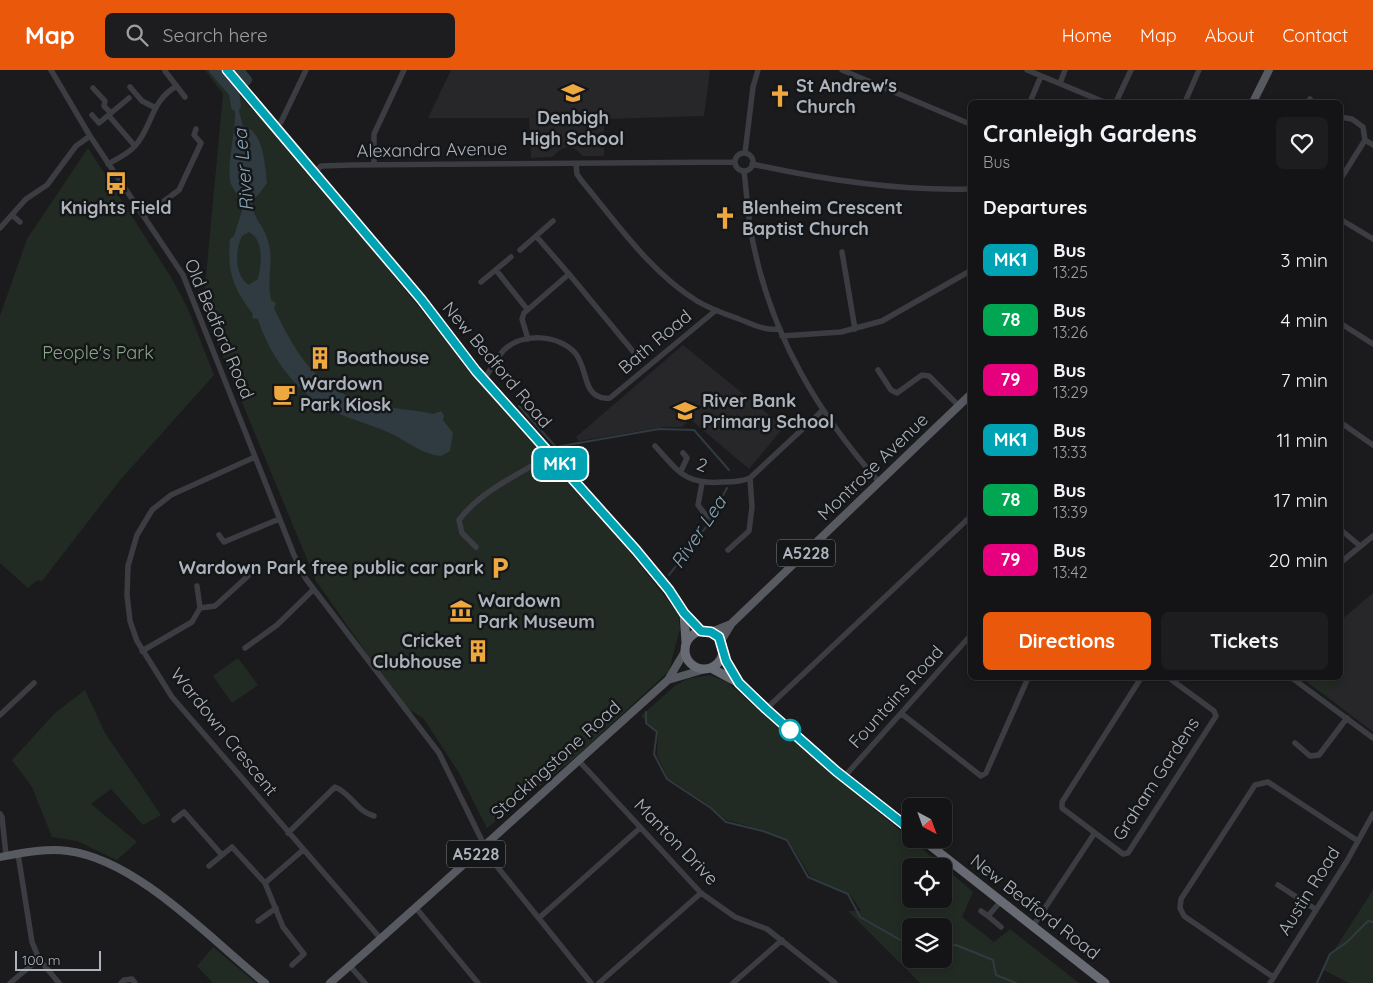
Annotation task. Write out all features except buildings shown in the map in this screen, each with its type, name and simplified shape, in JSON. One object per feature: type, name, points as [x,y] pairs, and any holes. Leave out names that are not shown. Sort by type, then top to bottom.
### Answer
[{"type":"highway","name":"New Bedford Road","points":[[227,70],[274,128],[421,299],[484,380],[636,550],[669,590],[684,613],[701,631]]},
{"type":"highway","name":"New Bedford Road","points":[[684,613],[686,642]]},
{"type":"highway","points":[[739,683],[690,664],[684,653],[686,642],[695,633],[701,631],[711,632],[722,641],[726,661],[739,683],[844,777],[902,823]]},
{"type":"highway","points":[[707,669],[720,662],[724,651]]},
{"type":"highway","name":"New Bedford Road","points":[[933,848],[1105,983]]},
{"type":"main road","points":[[1254,100],[1269,70]]},
{"type":"main road","name":"Montrose Avenue","points":[[722,641],[732,623],[958,406],[968,399]]},
{"type":"main road","name":"Montrose Avenue","points":[[711,632],[732,623]]},
{"type":"main road","name":"Stockingstone Road","points":[[330,983],[416,908],[668,680],[684,653]]},
{"type":"main road","name":"Stockingstone Road","points":[[668,680],[707,669]]},
{"type":"main road","points":[[3,856],[52,849],[70,851],[99,859],[126,872],[155,891],[265,983]]},
{"type":"street","name":"Old Bedford Road","points":[[51,70],[108,164],[184,275],[300,568],[313,590],[439,752],[456,784],[484,846]]},
{"type":"street","points":[[274,128],[281,122],[306,70]]},
{"type":"street","points":[[374,165],[374,134],[404,70]]},
{"type":"street","points":[[745,153],[753,87],[758,70]]},
{"type":"street","points":[[842,70],[968,123]]},
{"type":"street","points":[[1027,70],[1099,100]]},
{"type":"street","points":[[1060,83],[1065,70]]},
{"type":"street","points":[[1117,100],[1131,70]]},
{"type":"street","points":[[1185,100],[1199,70]]},
{"type":"street","points":[[165,71],[185,97]]},
{"type":"street","points":[[1031,100],[1042,76]]},
{"type":"street","points":[[108,164],[135,146],[144,132],[154,108],[166,94],[177,86]]},
{"type":"street","points":[[130,87],[142,101],[154,108]]},
{"type":"street","points":[[93,88],[105,102],[104,106],[110,115],[135,146]]},
{"type":"street","points":[[92,115],[99,123],[129,98]]},
{"type":"street","points":[[1343,118],[1352,119],[1363,128],[1365,140],[1343,175]]},
{"type":"street","points":[[144,216],[179,190],[201,143],[194,135],[196,129]]},
{"type":"street","points":[[0,228],[26,199],[47,185],[76,146],[90,136]]},
{"type":"street","points":[[1365,140],[1373,145]]},
{"type":"street","points":[[745,153],[750,156],[752,164],[750,169],[744,171],[737,168],[735,162],[739,155],[745,153]]},
{"type":"street","name":"Alexandra Avenue","points":[[313,174],[322,166],[735,162]]},
{"type":"street","points":[[576,164],[577,174],[581,180],[648,259],[687,294],[715,311],[767,329],[779,329]]},
{"type":"street","points":[[752,164],[829,180],[923,190],[968,189]]},
{"type":"street","points":[[744,171],[753,245],[766,295],[782,336],[802,378],[823,410],[850,450],[879,482]]},
{"type":"street","points":[[12,215],[20,222]]},
{"type":"street","points":[[1343,221],[1373,239]]},
{"type":"street","points":[[520,250],[553,222]]},
{"type":"street","points":[[536,236],[636,354]]},
{"type":"street","points":[[842,252],[855,329]]},
{"type":"street","points":[[481,282],[510,257]]},
{"type":"street","points":[[496,270],[527,309]]},
{"type":"street","points":[[782,336],[855,329],[900,312],[968,272]]},
{"type":"street","points":[[484,380],[504,351],[514,343],[528,339],[522,319],[527,309],[569,274]]},
{"type":"street","name":"Bath Road","points":[[528,339],[557,340],[567,345],[583,366],[590,389],[596,396],[610,398],[715,311]]},
{"type":"street","points":[[1343,326],[1373,344]]},
{"type":"street","points":[[878,370],[891,390],[897,393],[922,375],[929,376],[958,406]]},
{"type":"street","points":[[728,550],[749,531],[752,507],[750,478],[823,410]]},
{"type":"street","points":[[1343,424],[1373,445]]},
{"type":"street","name":"2","points":[[655,446],[675,468],[690,479],[702,483],[738,482],[750,478]]},
{"type":"street","points":[[681,471],[687,458],[683,453]]},
{"type":"street","points":[[476,547],[459,528],[459,520],[467,509],[491,490],[551,454]]},
{"type":"street","name":"Wardown Crescent","points":[[255,457],[171,495],[152,510],[136,535],[128,566],[127,595],[130,621],[136,641],[172,697],[381,939]]},
{"type":"street","points":[[685,485],[690,479]]},
{"type":"street","points":[[702,483],[698,505],[706,517]]},
{"type":"street","points":[[766,709],[968,518]]},
{"type":"street","points":[[219,535],[224,542],[280,519]]},
{"type":"street","points":[[1343,532],[1360,546]]},
{"type":"street","points":[[1343,560],[1373,536]]},
{"type":"street","points":[[200,608],[215,606],[248,576]]},
{"type":"street","points":[[142,651],[192,622],[200,608],[197,586]]},
{"type":"street","points":[[245,648],[277,625],[313,590]]},
{"type":"street","name":"Fountains Road","points":[[844,777],[968,638]]},
{"type":"street","points":[[902,714],[982,776],[986,773],[1027,680]]},
{"type":"street","name":"Graham Gardens","points":[[1140,680],[1062,802],[1062,808],[1123,854],[1128,853],[1216,716],[1214,711],[1172,680]]},
{"type":"street","points":[[1295,680],[1373,738]]},
{"type":"street","points":[[0,715],[34,683]]},
{"type":"street","points":[[1295,743],[1310,756],[1319,755],[1347,718]]},
{"type":"street","name":"Manton Drive","points":[[579,760],[701,893],[735,916],[767,929],[835,983]]},
{"type":"street","points":[[1271,980],[1184,916],[1180,908],[1181,899],[1255,785],[1268,782],[1358,841]]},
{"type":"street","points":[[288,833],[335,787],[345,791],[366,814],[374,816]]},
{"type":"street","points":[[174,820],[184,812],[222,855]]},
{"type":"street","points":[[0,814],[2,817],[3,856]]},
{"type":"street","name":"Austin Road","points":[[1271,980],[1373,814]]},
{"type":"street","points":[[539,918],[640,828]]},
{"type":"street","name":"Graham Gardens","points":[[1033,926],[1094,834]]},
{"type":"street","points":[[484,846],[491,859],[591,983]]},
{"type":"street","points":[[209,866],[232,847],[265,883],[283,927],[304,954],[292,965]]},
{"type":"street","points":[[265,883],[303,850]]},
{"type":"street","points":[[18,854],[32,942],[39,959],[59,983]]},
{"type":"street","points":[[1278,885],[1315,909]]},
{"type":"street","points":[[599,983],[701,893]]},
{"type":"street","points":[[988,916],[1001,901]]},
{"type":"street","points":[[258,921],[276,908]]},
{"type":"street","points":[[416,908],[478,983]]},
{"type":"street","points":[[981,911],[1001,927]]},
{"type":"street","points":[[733,983],[782,940]]},
{"type":"street","points":[[10,983],[39,959]]},
{"type":"street","points":[[350,966],[364,982]]},
{"type":"street","points":[[121,983],[124,980],[132,979],[135,983]]},
{"type":"shaded area","name":"Denbigh High School","points":[[451,70],[710,70],[704,116],[604,119],[604,156],[583,156],[574,148],[567,147],[561,149],[552,157],[531,158],[529,118],[428,118]]},
{"type":"shaded area","name":"River Bank Primary School","points":[[683,345],[784,427],[749,469],[690,419],[682,427],[664,427],[579,441],[576,437]]},
{"type":"shaded area","points":[[1373,593],[1373,732],[1326,696],[1339,680],[1343,680],[1345,672],[1343,670],[1343,618]]},
{"type":"green space","points":[[205,70],[210,70],[223,85],[224,78],[326,192],[476,378],[620,540],[678,613],[680,628],[669,671],[577,756],[487,828],[459,773],[424,719],[403,705],[316,581],[203,308],[223,94]]},
{"type":"green space","name":"People's Park","points":[[88,148],[171,277],[188,309],[214,375],[121,479],[42,581],[38,580],[28,588],[0,563],[0,316],[27,239]]},
{"type":"green space","points":[[238,658],[258,685],[232,703],[213,676]]},
{"type":"green space","points":[[710,675],[727,682],[820,764],[902,832],[902,848],[921,848],[933,858],[902,858],[902,908],[952,908],[952,874],[973,892],[962,917],[994,942],[1010,929],[1079,983],[920,983],[905,968],[952,968],[952,918],[902,918],[902,965],[848,911],[861,911],[850,894],[810,876],[788,839],[727,820],[709,805],[668,778],[657,755],[658,733],[641,716],[676,685],[687,679]]},
{"type":"green space","points":[[1304,680],[1339,680],[1326,696]]},
{"type":"green space","points":[[85,690],[105,733],[161,815],[143,825],[111,789],[91,804],[137,842],[117,860],[77,841],[52,837],[32,787],[12,760],[55,713]]},
{"type":"green space","points":[[1373,890],[1373,983],[1349,983],[1322,969]]},
{"type":"green space","points":[[213,947],[256,983],[213,983],[197,966]]},
{"type":"water","points":[[231,89],[237,97],[243,126],[250,129],[255,135],[262,150],[267,183],[258,195],[252,199],[252,206],[269,246],[271,300],[276,303],[274,308],[290,340],[310,368],[321,379],[350,397],[384,407],[433,414],[441,411],[444,415],[443,420],[453,433],[450,451],[441,456],[428,453],[390,433],[323,406],[292,379],[275,356],[258,319],[252,318],[253,314],[236,288],[231,270],[230,239],[234,236],[244,204],[231,184],[230,163],[235,111],[234,100],[230,92]],"holes":[[[249,232],[254,236],[260,247],[260,267],[258,279],[249,285],[244,281],[238,269],[237,255],[242,236]]]},
{"type":"waterway","name":"River Lea","points":[[214,70],[234,93]]},
{"type":"waterway","name":"River Lea","points":[[236,106],[234,93],[247,80],[239,70]]},
{"type":"waterway","name":"River Lea","points":[[519,406],[556,447],[659,429],[694,430],[729,470]]},
{"type":"waterway","name":"River Lea","points":[[669,575],[706,527],[727,488]]},
{"type":"waterway","name":"River Lea","points":[[646,712],[646,723],[657,732],[654,754],[667,779],[711,808],[726,822],[763,831],[787,840],[808,877],[848,894],[860,917],[902,941]]},
{"type":"waterway","name":"River Lea","points":[[1317,983],[1330,954],[1347,942],[1368,921],[1373,922]]},
{"type":"waterway","name":"River Lea","points":[[952,946],[956,945],[993,960],[996,975],[1016,983]]},
{"type":"bus line","name":"MK1","points":[[227,70],[313,174],[431,311],[476,371],[636,550],[669,590],[684,613],[701,631],[711,632],[719,637],[722,641],[726,661],[739,683],[836,771],[902,823]]},
{"type":"place","name":"Denbigh High School","points":[[573,93]]},
{"type":"place","name":"St Andrew's Church","points":[[780,96]]},
{"type":"place","name":"Knights Field","points":[[116,183]]},
{"type":"place","name":"Blenheim Crescent Baptist Church","points":[[725,218]]},
{"type":"place","name":"Boathouse","points":[[320,358]]},
{"type":"place","name":"Wardown Park Kiosk","points":[[284,394]]},
{"type":"place","name":"River Bank Primary School","points":[[685,411]]},
{"type":"place","name":"Wardown Park free public car park","points":[[500,568]]},
{"type":"place","name":"Wardown Park Museum","points":[[461,611]]},
{"type":"place","name":"Cricket Clubhouse","points":[[478,651]]}]
